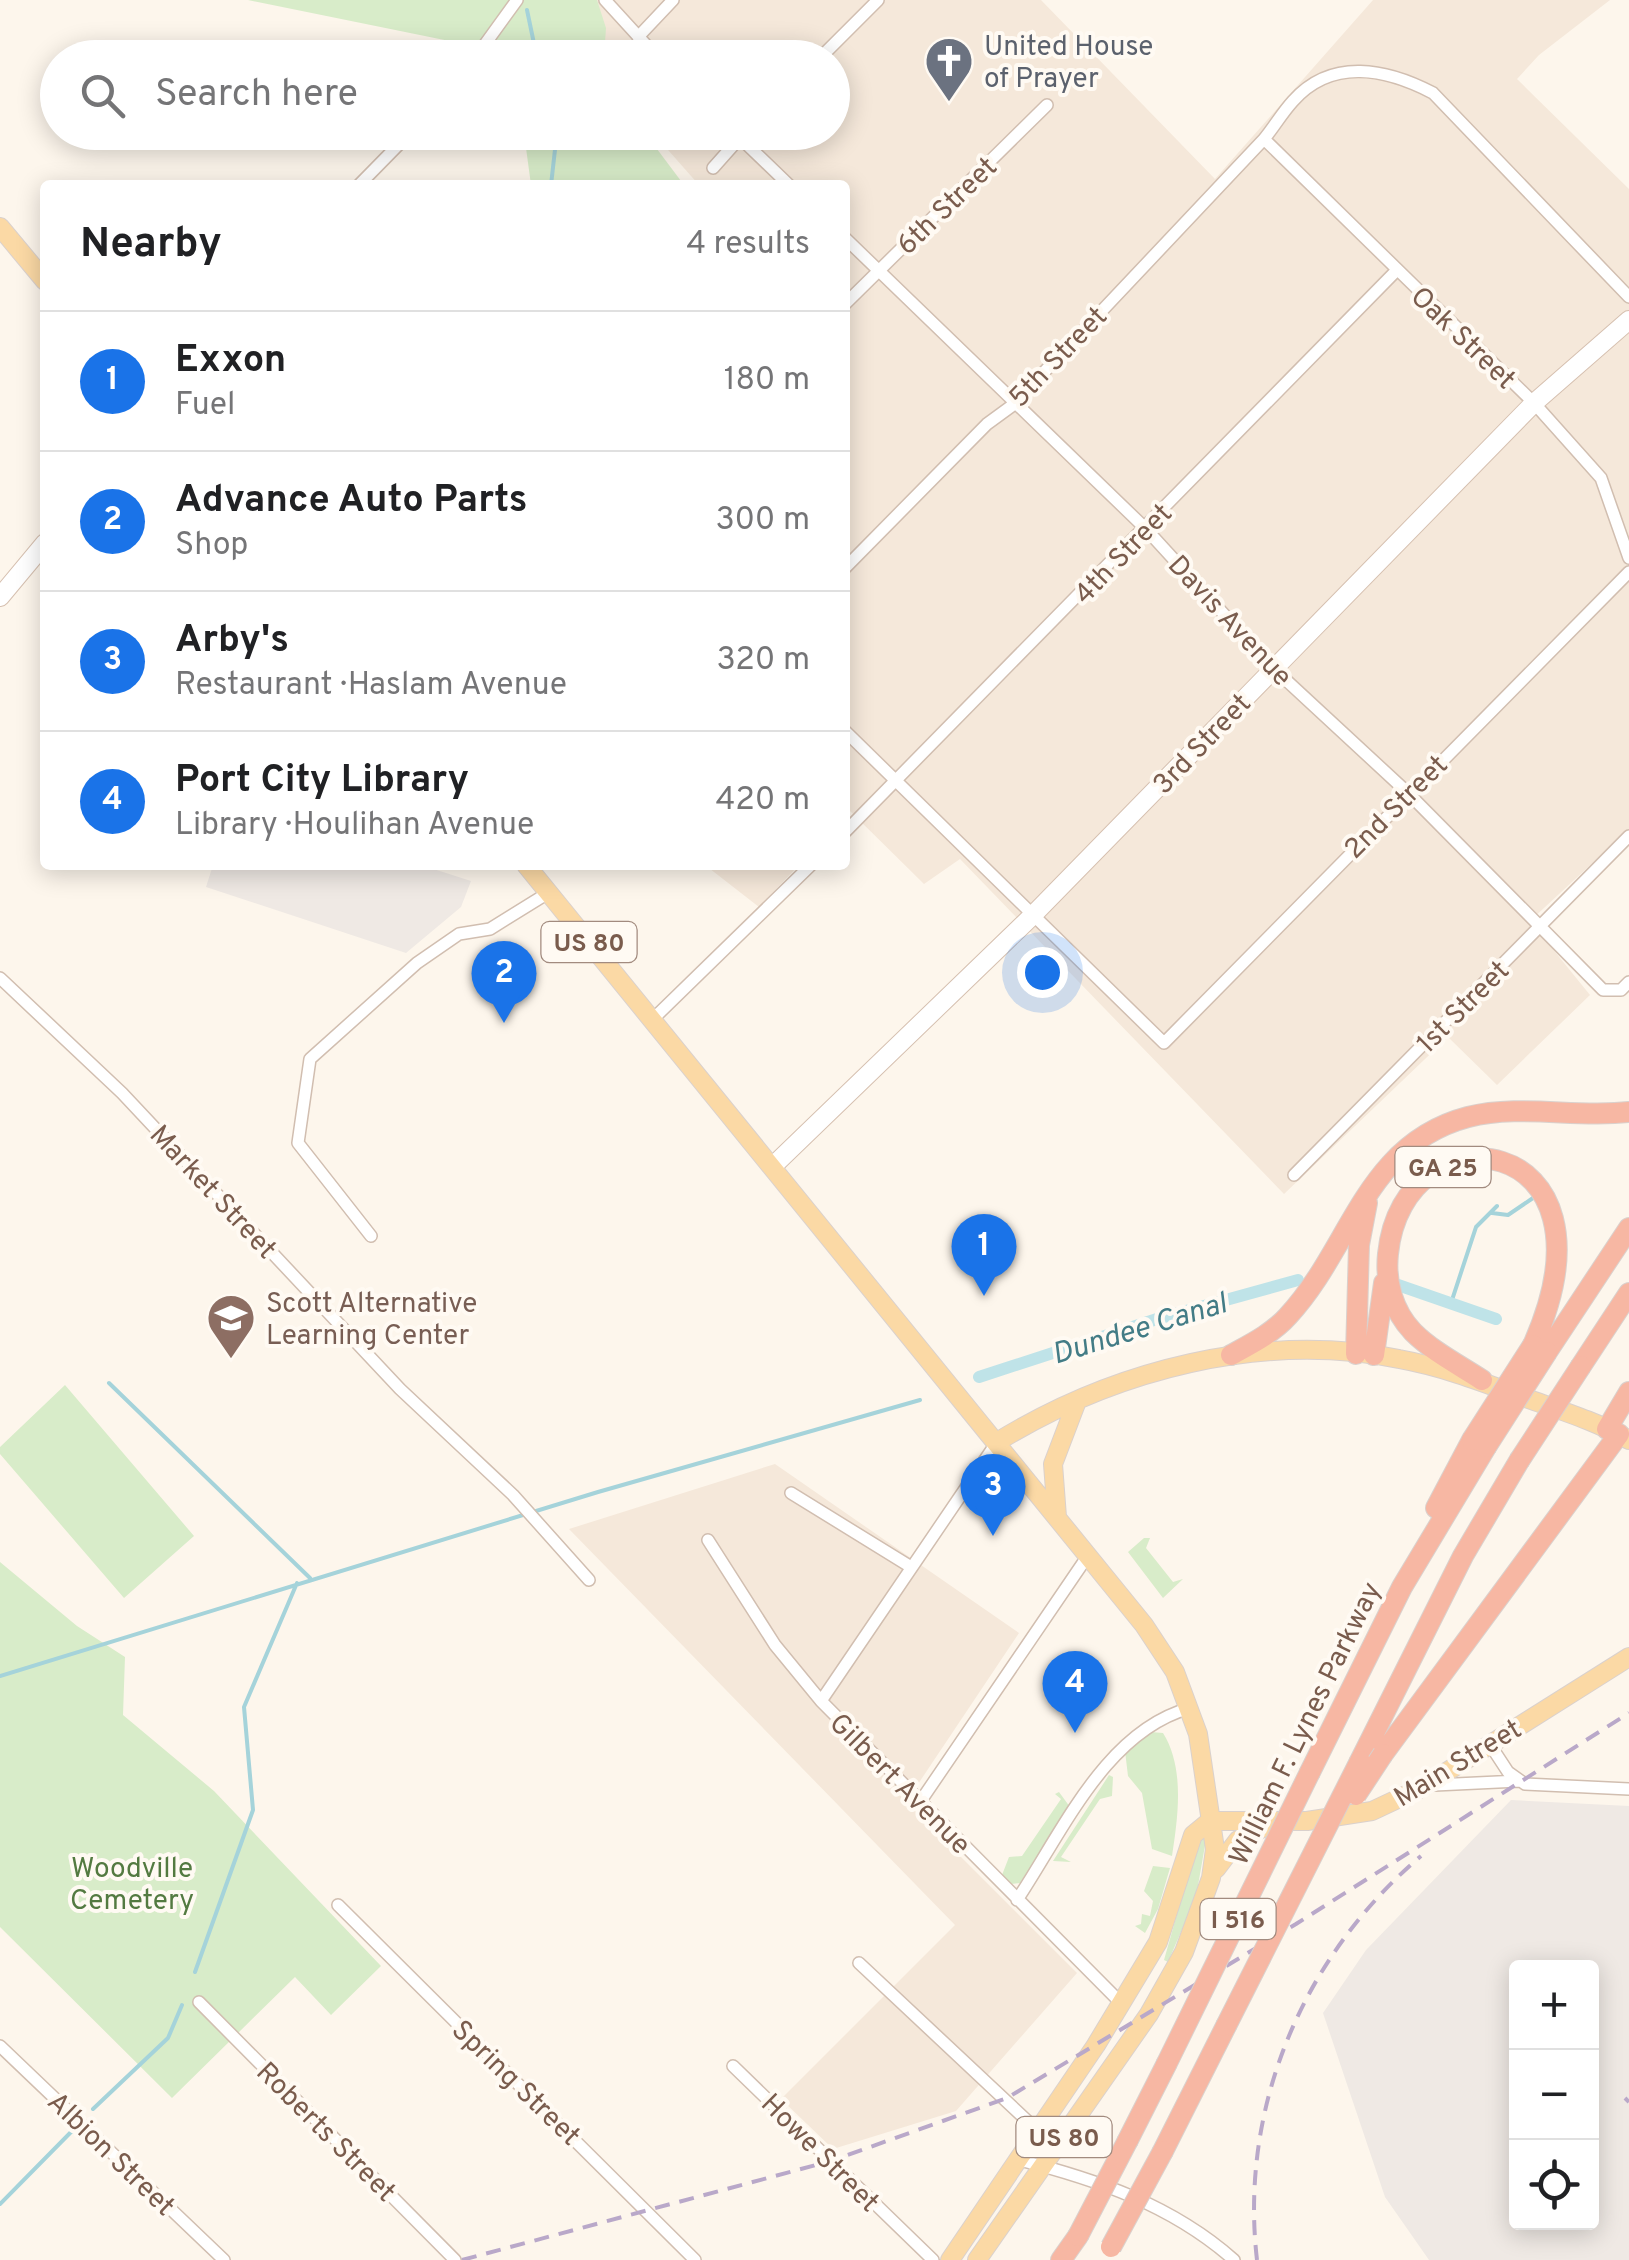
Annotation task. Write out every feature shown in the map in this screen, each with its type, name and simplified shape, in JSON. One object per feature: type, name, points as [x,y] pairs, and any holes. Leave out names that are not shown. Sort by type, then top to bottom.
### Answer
[{"type":"highway","points":[[1232,1355],[1278,1327],[1297,1306],[1376,1177],[1409,1144],[1472,1116],[1509,1112],[1629,1112]]},
{"type":"highway","name":"GA 25","points":[[1482,1380],[1413,1332],[1391,1294],[1388,1253],[1392,1228],[1406,1199],[1446,1165],[1500,1160],[1529,1173],[1554,1204],[1560,1239],[1557,1280],[1540,1349]]},
{"type":"highway","points":[[1365,1354],[1359,1245],[1376,1177]]},
{"type":"highway","name":"William F. Lynes Parkway","points":[[1061,2260],[1078,2236],[1128,2140],[1402,1588],[1479,1444],[1540,1349],[1629,1228]]},
{"type":"highway","points":[[1365,1354],[1388,1253]]},
{"type":"highway","name":"I 516","points":[[1107,2254],[1315,1854],[1464,1556],[1519,1461],[1629,1293]]},
{"type":"highway","points":[[1315,1854],[1383,1754],[1618,1435],[1629,1392]]},
{"type":"main road","points":[[0,226],[40,275]]},
{"type":"main road","name":"US 80","points":[[530,870],[773,1166],[937,1376],[998,1442],[1154,1640],[1190,1708],[1204,1766],[1216,1849],[1184,1952],[1149,2014],[977,2260]]},
{"type":"main road","points":[[998,1442],[1078,1401],[1158,1372],[1232,1355],[1365,1354],[1482,1380]]},
{"type":"main road","name":"GA 25","points":[[1482,1380],[1618,1435]]},
{"type":"main road","points":[[1057,1518],[1054,1464],[1062,1431],[1078,1401]]},
{"type":"main road","name":"Main Street","points":[[1210,1822],[1345,1818],[1421,1788],[1629,1658]]},
{"type":"main road","name":"US 80","points":[[950,2260],[1121,2004],[1168,1920],[1193,1835],[1210,1822]]},
{"type":"main road","points":[[1210,1878],[1238,1840],[1277,1822]]},
{"type":"street","points":[[488,40],[517,0]]},
{"type":"street","points":[[605,0],[638,38],[673,0]]},
{"type":"street","points":[[838,40],[878,0]]},
{"type":"street","name":"5th Street","points":[[850,563],[987,424],[1013,404],[1264,139],[1295,98],[1337,72],[1368,70],[1402,77],[1433,93],[1629,297]]},
{"type":"street","name":"6th Street","points":[[850,299],[1047,105]]},
{"type":"street","name":"Oak Street","points":[[1264,139],[1534,403],[1601,478],[1629,558]]},
{"type":"street","points":[[364,180],[394,150]]},
{"type":"street","points":[[713,168],[727,150]]},
{"type":"street","points":[[755,150],[784,180]]},
{"type":"street","name":"Davis Avenue","points":[[850,243],[1146,530],[1274,669],[1408,793],[1543,925],[1603,990],[1625,986]]},
{"type":"street","name":"4th Street","points":[[850,827],[1396,272]]},
{"type":"street","name":"3rd Street","points":[[773,1166],[1032,916],[1534,403],[1629,320]]},
{"type":"street","points":[[0,597],[40,549]]},
{"type":"street","name":"2nd Street","points":[[1032,916],[1164,1043],[1629,572]]},
{"type":"street","points":[[850,736],[1032,916]]},
{"type":"street","name":"1st Street","points":[[1294,1175],[1629,836]]},
{"type":"street","points":[[653,1019],[806,870]]},
{"type":"street","points":[[371,1236],[298,1142],[310,1059],[417,963],[459,934],[490,929],[548,892]]},
{"type":"street","name":"Market Street","points":[[0,978],[122,1093],[400,1389],[513,1496],[545,1536],[589,1580]]},
{"type":"street","points":[[821,1702],[998,1442]]},
{"type":"street","points":[[792,1494],[911,1567]]},
{"type":"street","name":"Gilbert Avenue","points":[[708,1540],[775,1645],[821,1702],[1121,2004]]},
{"type":"street","points":[[920,1802],[1086,1557]]},
{"type":"street","points":[[1017,1900],[1115,1752],[1156,1718],[1190,1708]]},
{"type":"street","points":[[1489,1743],[1518,1781]]},
{"type":"street","points":[[1421,1788],[1462,1780],[1629,1789]]},
{"type":"street","name":"Spring Street","points":[[338,1905],[695,2260]]},
{"type":"street","points":[[859,1963],[1036,2129]]},
{"type":"street","name":"Roberts Street","points":[[199,2002],[455,2260]]},
{"type":"street","name":"Albion Street","points":[[0,2046],[224,2260]]},
{"type":"street","name":"Howe Street","points":[[733,2066],[933,2260]]},
{"type":"street","points":[[1016,2159],[1160,2207],[1234,2260]]},
{"type":"shaded area","points":[[537,0],[1041,0],[1215,179],[1373,0],[1610,0],[1539,55],[1517,79],[1629,189],[1629,829],[1530,921],[1590,995],[1497,1085],[1448,1037],[1284,1194],[960,859],[924,884],[850,811],[850,180],[695,180],[668,150],[850,150],[850,40],[573,40]]},
{"type":"shaded area","points":[[211,870],[437,870],[471,881],[461,907],[406,953],[206,887]]},
{"type":"shaded area","points":[[711,870],[794,870],[759,907]]},
{"type":"shaded area","points":[[775,1464],[1019,1633],[906,1802],[1077,1973],[956,2111],[833,2149],[781,2099],[955,1925],[569,1529]]},
{"type":"shaded area","points":[[1511,1800],[1629,1806],[1629,2260],[1429,2260],[1385,2197],[1323,2013],[1366,1950]]},
{"type":"green space","points":[[248,0],[597,0],[606,28],[605,40],[444,40]]},
{"type":"green space","points":[[526,150],[658,150],[680,180],[530,180]]},
{"type":"green space","points":[[65,1385],[194,1536],[124,1598],[0,1454],[0,1447]]},
{"type":"green space","points":[[1144,1538],[1150,1538],[1146,1548],[1173,1582],[1183,1579],[1163,1598],[1128,1552]]},
{"type":"green space","name":"Woodville Cemetery","points":[[0,1562],[77,1626],[125,1657],[123,1715],[214,1791],[381,1966],[331,2015],[295,1977],[172,2098],[0,1927]]},
{"type":"green space","points":[[1151,1732],[1163,1733],[1175,1762],[1178,1809],[1172,1856],[1152,1849],[1142,1793],[1128,1776],[1125,1751]]},
{"type":"green space","points":[[1109,1775],[1113,1777],[1112,1796],[1100,1799],[1061,1857],[1071,1862],[1053,1861]]},
{"type":"green space","points":[[1059,1792],[1070,1807],[1020,1883],[1011,1884],[1002,1875],[1009,1857],[1022,1856],[1061,1799],[1055,1794]]},
{"type":"green space","points":[[1207,1834],[1196,1897],[1168,1962],[1164,1960],[1198,1840]]},
{"type":"green space","points":[[1153,1866],[1170,1868],[1158,1909],[1145,1933],[1135,1926],[1141,1924],[1142,1914],[1150,1916],[1153,1901],[1144,1891]]},
{"type":"waterway","points":[[527,10],[533,40]]},
{"type":"waterway","points":[[552,180],[555,150]]},
{"type":"waterway","points":[[1492,1213],[1508,1215],[1533,1198]]},
{"type":"waterway","points":[[1451,1303],[1476,1227],[1497,1206]]},
{"type":"waterway","name":"Dundee Canal","points":[[979,1377],[1157,1319],[1298,1280]]},
{"type":"waterway","name":"Dundee Canal","points":[[1398,1285],[1496,1319]]},
{"type":"waterway","points":[[109,1383],[310,1578]]},
{"type":"waterway","points":[[0,1676],[598,1492],[920,1400]]},
{"type":"waterway","points":[[195,1972],[253,1810],[244,1707],[297,1583]]},
{"type":"waterway","points":[[93,2109],[168,2038],[182,2005]]},
{"type":"waterway","points":[[0,2204],[73,2130]]},
{"type":"railway","points":[[462,2260],[831,2161],[1007,2098],[1296,1924],[1629,1713]]},
{"type":"railway","points":[[1257,2260],[1254,2202],[1259,2146],[1270,2091],[1288,2037],[1343,1939],[1380,1895],[1421,1856]]},
{"type":"railway","points":[[1625,2098],[1629,2102]]},
{"type":"place","name":"United House of Prayer","points":[[949,104]]},
{"type":"place","name":"Advance Auto Parts","points":[[504,1023]]},
{"type":"place","name":"Exxon","points":[[984,1296]]},
{"type":"place","name":"Scott Alternative Learning Center","points":[[231,1360]]},
{"type":"place","name":"Arby's","points":[[993,1536]]},
{"type":"place","name":"Port City Library","points":[[1075,1733]]}]
